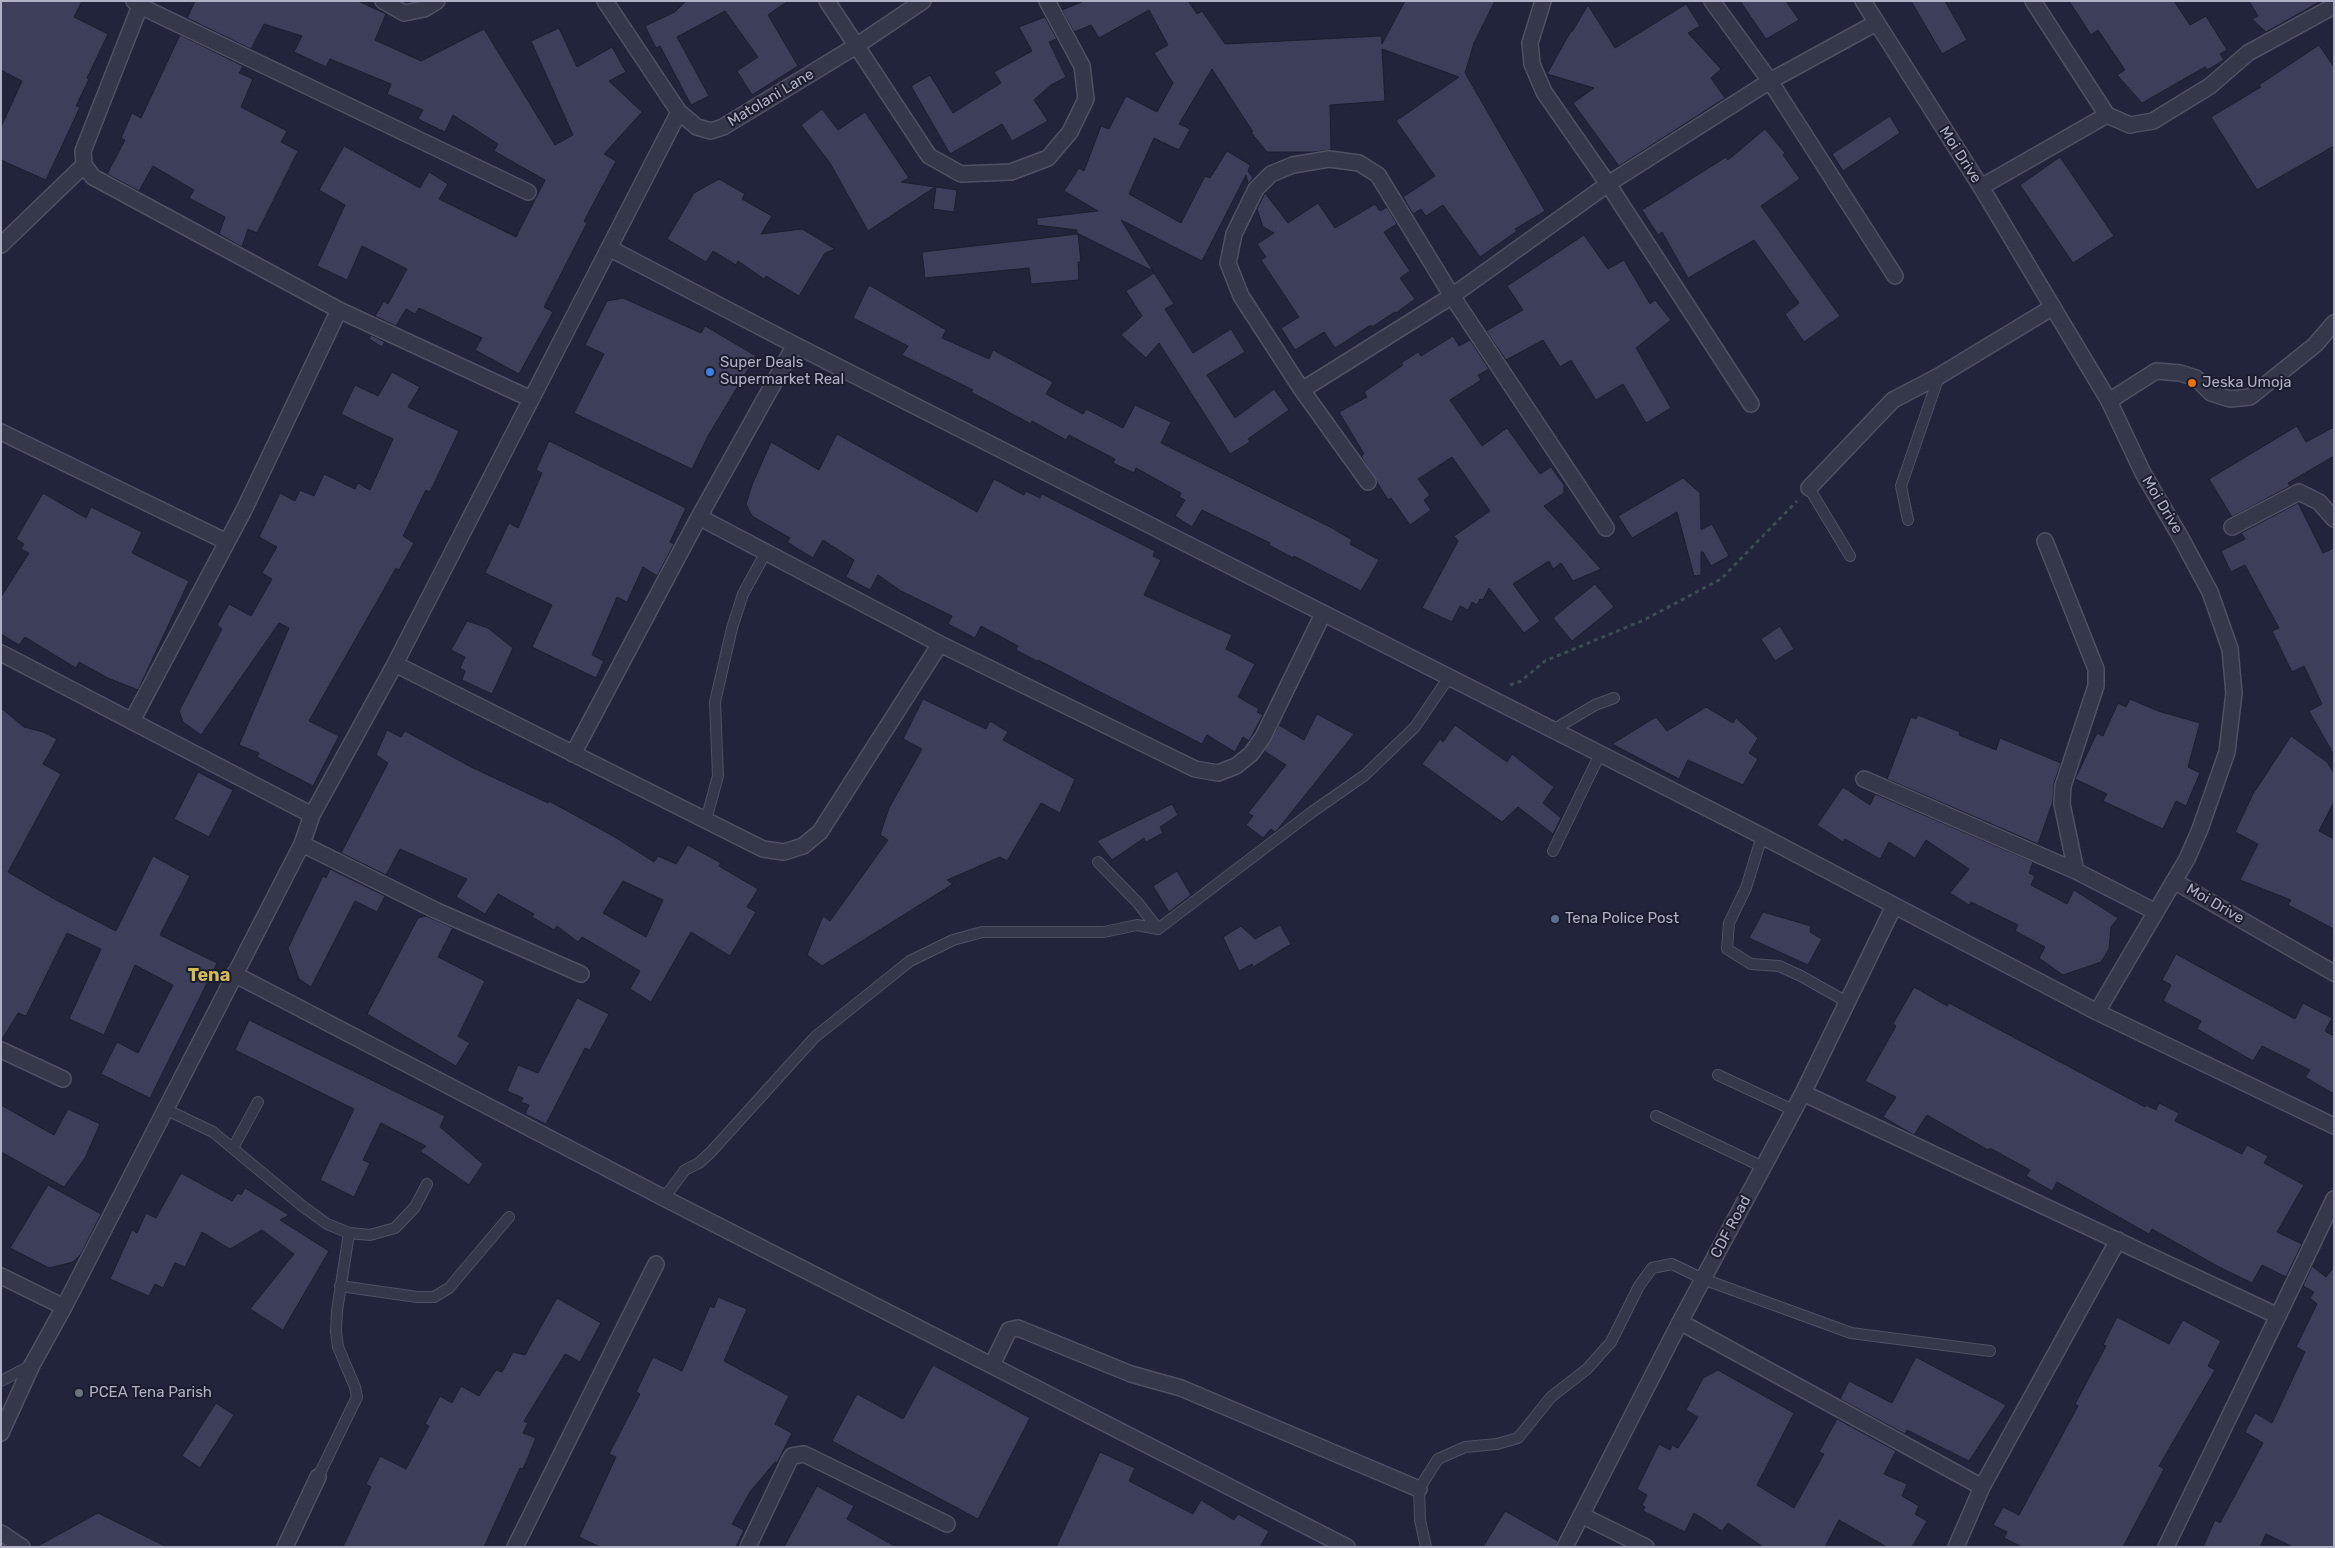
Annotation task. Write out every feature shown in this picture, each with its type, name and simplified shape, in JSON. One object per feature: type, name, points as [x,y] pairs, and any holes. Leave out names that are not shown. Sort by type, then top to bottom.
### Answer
[{"type":"street","points":[[383,1],[404,13],[424,9],[437,1]]},
{"type":"street","name":"Matolani Lane","points":[[605,1],[679,112],[697,127],[711,131],[723,127],[856,46],[923,1]]},
{"type":"street","points":[[827,1],[929,156],[960,174],[1011,172],[1048,158],[1070,132],[1086,99],[1082,66],[1047,1]]},
{"type":"street","points":[[1543,1],[1530,43],[1532,64],[1544,92],[1608,184],[1751,404]]},
{"type":"street","points":[[1712,1],[1770,81],[1895,276]]},
{"type":"street","name":"Moi Drive","points":[[1863,1],[1981,187],[2109,401],[2143,473],[2182,538],[2210,592],[2230,649],[2234,693],[2227,752],[2200,829],[2187,859],[2174,880],[2334,973]]},
{"type":"street","points":[[2033,1],[2107,115],[2130,126],[2153,121],[2210,86],[2248,53],[2334,6]]},
{"type":"street","points":[[528,192],[137,4],[83,151],[84,166],[92,177],[339,310],[531,399]]},
{"type":"street","points":[[1302,390],[1452,296],[1608,184],[1770,81],[1876,23]]},
{"type":"street","points":[[1,1434],[32,1365],[64,1307],[302,844],[312,814],[395,664],[679,112]]},
{"type":"street","points":[[1981,187],[2107,115]]},
{"type":"street","points":[[1368,482],[1302,390],[1241,296],[1228,263],[1234,234],[1256,189],[1271,174],[1293,165],[1329,159],[1359,164],[1378,175],[1452,296],[1606,528]]},
{"type":"street","points":[[1,245],[84,166]]},
{"type":"street","points":[[609,248],[795,345],[1762,836],[2097,1012],[2334,1126]]},
{"type":"street","points":[[1809,488],[1893,400],[1939,376],[2053,307]]},
{"type":"street","points":[[132,721],[227,542],[339,310]]},
{"type":"street","points":[[2109,401],[2156,371],[2180,373],[2196,378],[2211,393],[2230,400],[2250,397],[2315,345],[2334,324]]},
{"type":"street","points":[[573,754],[699,517],[795,345]]},
{"type":"street","points":[[1,432],[227,542]]},
{"type":"street","points":[[2232,527],[2299,492],[2319,502],[2334,519]]},
{"type":"street","points":[[699,517],[940,644],[1195,769],[1218,773],[1236,766],[1251,754],[1263,737],[1323,614]]},
{"type":"street","points":[[2045,541],[2096,670],[2096,686],[2063,786],[2062,804],[2076,871]]},
{"type":"street","points":[[395,664],[763,849],[784,852],[803,846],[820,832],[940,644]]},
{"type":"street","points":[[1,653],[312,814]]},
{"type":"street","points":[[1864,779],[2076,871],[2154,911]]},
{"type":"street","points":[[302,844],[437,911],[581,974]]},
{"type":"street","points":[[2097,1012],[2154,911],[2174,880]]},
{"type":"street","name":"CDF Road","points":[[1565,1547],[1680,1322],[1803,1093],[1894,906]]},
{"type":"street","points":[[234,974],[664,1198],[1347,1547]]},
{"type":"street","points":[[1,1050],[63,1079]]},
{"type":"street","points":[[1803,1093],[2278,1316]]},
{"type":"street","points":[[2166,1547],[2334,1198]]},
{"type":"street","points":[[1956,1547],[1982,1487],[2118,1240]]},
{"type":"street","points":[[515,1547],[656,1264]]},
{"type":"street","points":[[1,1276],[64,1307]]},
{"type":"street","points":[[1680,1322],[1982,1487]]},
{"type":"street","points":[[992,1365],[1009,1330],[1018,1328],[1130,1374],[1181,1388],[1419,1489]]},
{"type":"street","points":[[748,1547],[788,1461],[792,1456],[804,1454],[947,1524]]},
{"type":"street","points":[[284,1547],[318,1477]]},
{"type":"street","points":[[1581,1515],[1646,1547]]},
{"type":"street","points":[[1,1533],[22,1547]]},
{"type":"lane","points":[[1908,520],[1901,486],[1939,376]]},
{"type":"lane","points":[[1809,488],[1850,556]]},
{"type":"lane","points":[[706,820],[718,776],[715,702],[732,628],[743,594],[766,552]]},
{"type":"lane","points":[[664,1198],[685,1170],[699,1163],[710,1153],[815,1037],[910,961],[953,940],[982,932],[1104,932],[1137,925],[1158,929],[1312,812],[1365,775],[1415,727],[1449,678]]},
{"type":"lane","points":[[1553,730],[1595,706],[1614,698]]},
{"type":"lane","points":[[1553,851],[1600,754]]},
{"type":"lane","points":[[1762,836],[1746,888],[1729,923],[1727,949],[1751,964],[1779,966],[1802,976],[1847,1002]]},
{"type":"lane","points":[[1098,862],[1138,903],[1158,929]]},
{"type":"lane","points":[[1718,1075],[1793,1110]]},
{"type":"lane","points":[[233,1148],[258,1102]]},
{"type":"lane","points":[[165,1109],[213,1132],[300,1205],[327,1224],[349,1233],[370,1235],[394,1228],[415,1207],[427,1184]]},
{"type":"lane","points":[[1656,1116],[1763,1167]]},
{"type":"lane","points":[[340,1286],[417,1298],[434,1297],[449,1288],[509,1217]]},
{"type":"lane","points":[[318,1477],[357,1397],[355,1387],[338,1347],[336,1332],[340,1286],[349,1233]]},
{"type":"lane","points":[[1426,1547],[1420,1520],[1419,1489],[1438,1459],[1465,1447],[1497,1444],[1518,1438],[1551,1397],[1587,1369],[1611,1342],[1639,1286],[1652,1268],[1672,1264],[1703,1279],[1850,1333],[1990,1351]]},
{"type":"lane","points":[[1,1381],[32,1365]]},
{"type":"path","points":[[1484,695],[1521,681],[1545,661],[1644,620],[1721,579],[1809,488]]},
{"type":"building","points":[[1,1],[82,1],[74,17],[108,34],[76,106],[80,107],[46,180],[1,160],[1,127],[22,81],[1,70]]},
{"type":"building","points":[[195,1],[358,1],[386,14],[375,40],[421,61],[484,29],[555,145],[573,135],[531,41],[559,28],[577,67],[612,47],[626,72],[609,81],[642,112],[604,154],[616,161],[584,221],[587,223],[544,307],[553,312],[519,374],[475,350],[482,338],[419,308],[415,314],[406,309],[396,326],[375,316],[384,301],[388,304],[407,269],[362,246],[347,280],[317,266],[345,205],[319,190],[344,146],[420,188],[429,172],[448,184],[439,199],[516,237],[545,180],[494,151],[498,144],[453,115],[445,132],[418,119],[423,110],[387,94],[391,84],[330,59],[326,67],[294,52],[302,36],[264,24],[251,49],[187,18]]},
{"type":"building","points":[[686,1],[788,1],[768,15],[798,66],[752,95],[737,71],[758,57],[725,11],[677,37],[709,96],[691,105],[660,46],[656,48],[645,26],[675,12]]},
{"type":"building","points":[[1084,1],[1188,1],[1197,14],[1202,11],[1225,44],[1381,36],[1382,44],[1405,1],[1495,1],[1474,43],[1465,73],[1545,211],[1515,229],[1517,231],[1480,257],[1443,205],[1426,216],[1421,209],[1413,214],[1403,197],[1435,176],[1396,121],[1459,77],[1382,49],[1385,101],[1330,105],[1331,150],[1314,152],[1267,152],[1250,131],[1253,132],[1212,69],[1179,124],[1190,129],[1179,150],[1154,138],[1129,194],[1181,223],[1205,176],[1210,178],[1227,151],[1250,165],[1248,171],[1253,178],[1248,184],[1246,175],[1202,261],[1121,220],[1153,271],[1077,233],[1077,230],[1037,225],[1037,218],[1098,211],[1064,191],[1079,168],[1084,171],[1101,126],[1109,129],[1126,96],[1157,112],[1173,83],[1154,53],[1168,45],[1149,10],[1099,38],[1091,25],[1074,32],[1062,10]]},
{"type":"building","points":[[1740,1],[1786,1],[1799,20],[1766,39]]},
{"type":"building","points":[[1911,1],[1945,1],[1967,40],[1942,54]]},
{"type":"building","points":[[2069,1],[2174,1],[2190,25],[2206,16],[2227,50],[2220,54],[2224,60],[2207,70],[2205,67],[2142,103],[2117,75],[2125,70],[2098,30],[2091,35]]},
{"type":"building","points":[[2249,1],[2321,1],[2266,32],[2252,19],[2258,16]]},
{"type":"building","points":[[1686,4],[1700,26],[1688,33],[1721,69],[1711,78],[1725,98],[1619,166],[1573,103],[1594,88],[1547,74],[1588,5],[1615,48]]},
{"type":"building","points":[[1045,17],[1057,39],[1049,42],[1066,77],[1051,85],[1034,100],[1048,121],[1012,141],[1002,124],[950,154],[911,86],[930,75],[953,113],[1001,83],[994,72],[1032,51],[1019,27]]},
{"type":"building","points":[[180,35],[243,66],[239,73],[253,79],[241,107],[287,131],[281,142],[298,151],[257,233],[248,229],[242,247],[219,234],[225,217],[189,198],[194,190],[153,166],[139,191],[107,174],[125,140],[121,138],[132,113],[141,118]]},
{"type":"building","points":[[2319,45],[2334,67],[2334,146],[2257,190],[2211,117],[2261,87],[2259,85]]},
{"type":"building","points":[[822,109],[838,130],[865,112],[909,178],[901,182],[935,187],[868,231],[830,163],[801,125]]},
{"type":"building","points":[[1890,116],[1900,133],[1843,171],[1832,154]]},
{"type":"building","points":[[1765,129],[1785,153],[1783,155],[1800,179],[1761,206],[1840,316],[1804,342],[1785,314],[1799,303],[1754,240],[1688,278],[1662,232],[1658,235],[1642,210],[1726,157],[1728,160]]},
{"type":"building","points":[[2060,157],[2114,236],[2073,263],[2020,185]]},
{"type":"building","points":[[719,179],[745,194],[742,199],[772,216],[761,234],[802,229],[835,249],[825,253],[799,296],[766,276],[764,279],[738,261],[736,265],[713,251],[706,262],[667,239],[694,193]]},
{"type":"building","points":[[936,187],[957,190],[954,212],[933,209]]},
{"type":"building","points":[[1265,193],[1288,223],[1318,203],[1335,228],[1375,204],[1380,211],[1387,207],[1397,224],[1384,232],[1410,271],[1400,278],[1415,299],[1396,313],[1372,327],[1371,325],[1335,348],[1324,332],[1295,350],[1281,328],[1299,317],[1261,260],[1266,257],[1257,244],[1274,233],[1263,227],[1257,209]]},
{"type":"building","points":[[1078,234],[1081,262],[1078,262],[1079,280],[1031,284],[1029,268],[925,278],[922,252]]},
{"type":"building","points":[[1584,235],[1608,269],[1624,260],[1650,304],[1655,300],[1671,320],[1636,348],[1671,408],[1646,423],[1623,384],[1596,400],[1571,360],[1560,367],[1543,340],[1506,360],[1486,331],[1523,310],[1507,286]]},
{"type":"building","points":[[1154,273],[1174,304],[1165,309],[1193,353],[1231,329],[1245,352],[1207,375],[1235,418],[1274,389],[1289,410],[1248,439],[1250,442],[1230,454],[1159,343],[1146,358],[1121,335],[1142,316],[1126,291]]},
{"type":"building","points":[[869,285],[946,330],[942,338],[989,359],[993,350],[1053,382],[1046,394],[1083,414],[1086,409],[1123,428],[1135,405],[1171,422],[1161,443],[1332,528],[1352,540],[1350,544],[1379,560],[1361,591],[1202,510],[1192,527],[1175,516],[1185,500],[1179,497],[1181,493],[1136,468],[1134,473],[1113,463],[1115,459],[1069,435],[1066,440],[1032,421],[1031,424],[971,392],[973,390],[902,355],[908,346],[853,318]]},
{"type":"building","points":[[623,298],[701,333],[705,326],[756,356],[708,436],[692,469],[574,413],[604,354],[585,345],[607,301]]},
{"type":"building","points":[[371,335],[385,342],[382,347],[369,339]]},
{"type":"building","points":[[1453,336],[1459,346],[1470,340],[1489,369],[1478,375],[1481,380],[1450,400],[1482,446],[1507,428],[1540,474],[1551,467],[1564,485],[1564,493],[1544,506],[1601,569],[1573,581],[1561,563],[1553,569],[1549,561],[1513,584],[1540,621],[1524,633],[1489,588],[1483,600],[1480,599],[1477,605],[1472,602],[1468,610],[1460,606],[1452,622],[1422,608],[1458,541],[1454,536],[1490,511],[1452,457],[1418,479],[1430,495],[1424,500],[1431,510],[1410,525],[1391,498],[1388,500],[1361,456],[1364,454],[1339,412],[1367,397],[1364,392],[1403,365],[1401,363],[1418,352],[1421,356]]},
{"type":"building","points":[[392,372],[420,387],[408,407],[459,431],[430,492],[426,490],[403,536],[414,543],[399,570],[396,568],[309,721],[339,736],[313,786],[257,757],[259,753],[239,745],[289,628],[279,623],[201,735],[183,722],[179,711],[222,629],[217,625],[229,604],[251,616],[272,579],[262,573],[277,547],[259,537],[280,493],[295,501],[300,490],[314,496],[324,474],[355,489],[358,483],[370,490],[393,439],[341,414],[355,385],[378,396]]},
{"type":"building","points":[[2297,426],[2306,442],[2334,427],[2334,456],[2288,483],[2290,486],[2232,517],[2209,479]]},
{"type":"building","points":[[837,434],[977,512],[994,479],[1024,495],[1026,491],[1040,498],[1042,494],[1155,551],[1153,556],[1161,560],[1144,595],[1232,635],[1226,649],[1255,664],[1238,697],[1259,709],[1257,712],[1263,715],[1249,741],[1243,737],[1235,752],[1207,735],[1202,744],[1016,650],[1018,646],[981,626],[975,638],[948,624],[952,616],[901,591],[878,575],[870,590],[846,577],[854,560],[823,540],[813,558],[787,542],[790,538],[752,516],[746,504],[752,485],[771,442],[819,470]]},
{"type":"building","points":[[549,441],[686,508],[670,542],[674,544],[657,576],[643,567],[627,602],[617,597],[592,655],[604,661],[596,678],[532,647],[552,605],[485,573],[509,523],[518,528],[542,473],[536,470]]},
{"type":"building","points":[[1683,478],[1700,493],[1701,530],[1712,524],[1729,556],[1711,566],[1703,552],[1701,552],[1701,575],[1694,576],[1677,512],[1632,538],[1618,516]]},
{"type":"building","points":[[43,493],[86,518],[91,507],[142,532],[132,553],[189,581],[138,690],[108,678],[79,662],[76,668],[25,637],[19,645],[1,634],[1,597],[29,553],[21,549],[24,544],[16,539]]},
{"type":"building","points":[[2298,503],[2323,553],[2334,548],[2334,755],[2309,711],[2322,704],[2304,666],[2292,672],[2272,631],[2279,628],[2245,565],[2231,572],[2221,551],[2245,539],[2241,533]]},
{"type":"building","points":[[1595,584],[1614,607],[1572,641],[1553,618]]},
{"type":"building","points":[[467,621],[488,628],[513,648],[492,694],[462,680],[465,671],[460,668],[465,657],[451,650]]},
{"type":"building","points":[[1780,626],[1794,649],[1775,661],[1761,639]]},
{"type":"building","points":[[923,699],[986,729],[990,721],[1008,732],[1003,740],[1075,779],[1060,813],[1041,803],[1007,861],[1000,857],[947,880],[953,884],[822,966],[807,955],[823,916],[830,921],[888,840],[880,835],[889,808],[922,749],[903,739]]},
{"type":"building","points":[[2130,699],[2158,711],[2200,723],[2188,767],[2200,773],[2186,806],[2176,801],[2163,829],[2103,801],[2107,794],[2075,779],[2097,733],[2103,736],[2118,703],[2126,707]]},
{"type":"building","points":[[1706,707],[1733,723],[1736,718],[1758,738],[1749,753],[1758,759],[1743,785],[1688,760],[1679,779],[1612,744],[1656,717],[1667,731]]},
{"type":"building","points":[[1,708],[24,727],[43,732],[57,739],[43,764],[61,774],[8,872],[56,900],[116,931],[153,856],[190,876],[160,935],[217,963],[150,1098],[101,1074],[117,1042],[138,1053],[173,985],[135,965],[104,1035],[69,1019],[101,949],[67,933],[26,1016],[18,1013],[1,1041]]},
{"type":"building","points":[[1317,714],[1354,734],[1278,829],[1275,832],[1271,829],[1263,838],[1246,825],[1253,816],[1248,813],[1286,765],[1264,751],[1279,725],[1304,740]]},
{"type":"building","points":[[1918,715],[1960,732],[1959,735],[1996,750],[2000,738],[2061,763],[2054,783],[2053,801],[2038,844],[1887,779],[1911,717],[1916,719]]},
{"type":"building","points":[[1455,725],[1507,762],[1512,754],[1554,787],[1543,803],[1561,818],[1553,834],[1518,807],[1502,822],[1422,764],[1440,739],[1443,742]]},
{"type":"building","points":[[387,730],[401,737],[405,731],[471,767],[548,803],[549,801],[613,836],[654,862],[658,856],[676,864],[688,845],[721,863],[719,866],[758,889],[747,907],[756,912],[730,956],[691,932],[651,1002],[630,989],[640,971],[582,937],[578,942],[557,926],[554,930],[532,917],[534,914],[498,894],[485,914],[456,897],[467,879],[400,849],[386,875],[341,853],[388,763],[376,755]],"holes":[[[623,881],[663,900],[646,937],[603,913]]]},
{"type":"building","points":[[2291,736],[2327,762],[2334,773],[2334,802],[2319,831],[2334,839],[2334,929],[2288,905],[2291,900],[2240,880],[2258,844],[2235,832],[2253,794]]},
{"type":"building","points":[[198,772],[233,790],[209,837],[174,819]]},
{"type":"building","points":[[1843,787],[1870,805],[1875,794],[2033,862],[2029,873],[2035,876],[2031,885],[2067,904],[2074,890],[2118,918],[2111,927],[2109,949],[2101,962],[2063,975],[2039,958],[2045,947],[2015,931],[2018,925],[1971,902],[1969,905],[1950,893],[1969,869],[1926,840],[1915,858],[1889,842],[1880,859],[1845,839],[1843,842],[1817,825]]},
{"type":"building","points":[[1172,804],[1178,815],[1160,827],[1163,833],[1146,842],[1144,838],[1112,860],[1097,841]]},
{"type":"building","points":[[330,869],[385,896],[377,912],[355,901],[311,987],[299,979],[288,948],[323,876],[326,878]]},
{"type":"building","points":[[1177,871],[1191,895],[1169,912],[1153,886]]},
{"type":"building","points":[[1763,912],[1811,926],[1810,932],[1822,939],[1808,965],[1749,938]]},
{"type":"building","points":[[426,916],[453,928],[438,957],[485,981],[458,1036],[470,1043],[456,1066],[367,1014],[418,918]]},
{"type":"building","points":[[1280,925],[1291,944],[1253,967],[1252,964],[1239,971],[1223,937],[1241,926],[1255,939]]},
{"type":"building","points":[[2176,954],[2295,1019],[2303,1003],[2332,1018],[2325,1031],[2334,1036],[2334,1094],[2305,1077],[2310,1070],[2262,1046],[2253,1061],[2197,1029],[2201,1021],[2163,1001],[2171,985],[2162,980]]},
{"type":"building","points":[[1914,987],[1947,1006],[1949,1003],[2145,1107],[2146,1105],[2156,1110],[2159,1103],[2179,1113],[2175,1121],[2242,1154],[2247,1145],[2268,1156],[2264,1163],[2304,1185],[2277,1232],[2302,1244],[2286,1277],[2262,1265],[2252,1283],[2219,1267],[2152,1229],[2149,1234],[2057,1182],[2052,1191],[2026,1176],[2030,1170],[1990,1148],[1988,1150],[1927,1115],[1914,1135],[1883,1117],[1896,1097],[1865,1081],[1896,1026],[1893,1024]]},
{"type":"building","points":[[577,998],[609,1014],[590,1050],[585,1048],[546,1124],[525,1114],[529,1105],[521,1102],[523,1098],[507,1091],[518,1065],[538,1073]]},
{"type":"building","points":[[249,1020],[445,1116],[440,1127],[483,1164],[469,1185],[420,1151],[426,1146],[381,1123],[363,1160],[370,1163],[354,1197],[320,1180],[354,1109],[235,1050]]},
{"type":"building","points":[[1,1105],[54,1135],[68,1109],[100,1124],[85,1158],[64,1187],[1,1152]]},
{"type":"building","points":[[181,1173],[232,1201],[238,1193],[241,1195],[245,1188],[289,1215],[280,1220],[329,1251],[283,1330],[250,1309],[294,1254],[262,1230],[230,1249],[202,1232],[185,1267],[175,1263],[163,1288],[155,1284],[149,1296],[110,1279],[132,1230],[137,1233],[146,1213],[156,1218]]},
{"type":"building","points":[[48,1185],[101,1214],[81,1254],[73,1262],[49,1268],[10,1248]]},
{"type":"building","points":[[2312,1266],[2326,1277],[2334,1267],[2334,1547],[2293,1547],[2266,1534],[2260,1547],[2203,1547],[2215,1520],[2220,1523],[2263,1443],[2245,1432],[2255,1413],[2272,1423],[2305,1352],[2296,1347],[2317,1304],[2310,1298],[2314,1292],[2303,1286]]},
{"type":"building","points":[[718,1297],[747,1309],[724,1361],[789,1396],[775,1424],[792,1433],[777,1463],[775,1462],[750,1492],[732,1524],[744,1530],[736,1547],[600,1547],[579,1537],[616,1457],[609,1454],[640,1394],[636,1392],[653,1357],[682,1371],[710,1306],[714,1308]]},
{"type":"building","points":[[557,1298],[601,1323],[580,1362],[565,1354],[524,1421],[528,1423],[523,1433],[536,1438],[523,1469],[520,1468],[484,1547],[343,1547],[371,1487],[366,1484],[380,1456],[406,1469],[429,1426],[425,1424],[440,1396],[452,1403],[461,1386],[479,1396],[496,1370],[502,1372],[513,1352],[525,1355]]},
{"type":"building","points":[[2117,1317],[2169,1344],[2183,1320],[2221,1341],[2208,1366],[2215,1370],[2159,1466],[2164,1469],[2123,1547],[2022,1547],[2004,1538],[2007,1532],[1993,1525],[2003,1507],[2019,1515],[2078,1406],[2075,1404],[2106,1346],[2103,1345]]},
{"type":"building","points":[[1916,1357],[2006,1405],[1969,1461],[1907,1430],[1905,1434],[1840,1399],[1849,1381],[1892,1403]]},
{"type":"building","points":[[933,1365],[1030,1418],[978,1519],[832,1441],[857,1394],[903,1419]]},
{"type":"building","points":[[1718,1370],[1794,1413],[1757,1485],[1794,1508],[1824,1454],[1819,1452],[1837,1419],[1896,1451],[1884,1474],[1907,1484],[1902,1496],[1919,1506],[1915,1514],[1927,1521],[1912,1547],[1887,1547],[1839,1520],[1825,1547],[1763,1547],[1728,1523],[1722,1531],[1694,1513],[1685,1532],[1643,1511],[1645,1507],[1642,1505],[1647,1495],[1637,1489],[1659,1444],[1670,1450],[1672,1445],[1678,1448],[1698,1417],[1686,1410],[1703,1378]]},
{"type":"building","points":[[216,1403],[234,1415],[200,1468],[182,1456]]},
{"type":"building","points":[[1100,1452],[1135,1468],[1129,1481],[1193,1514],[1201,1500],[1234,1520],[1238,1514],[1269,1531],[1260,1547],[1056,1547]]},
{"type":"building","points":[[817,1486],[854,1506],[847,1519],[896,1547],[784,1547]]},
{"type":"building","points":[[1505,1511],[1558,1541],[1556,1547],[1483,1547]]},
{"type":"building","points":[[98,1513],[167,1547],[36,1547]]},
{"type":"place","name":"Super Deals Supermarket Real","points":[[710,372]]},
{"type":"place","name":"Jeska Umoja","points":[[2192,383]]},
{"type":"place","name":"Tena Police Post","points":[[1555,919]]},
{"type":"place","name":"PCEA Tena Parish","points":[[79,1393]]},
{"type":"district","name":"Tena","points":[[209,976]]}]
